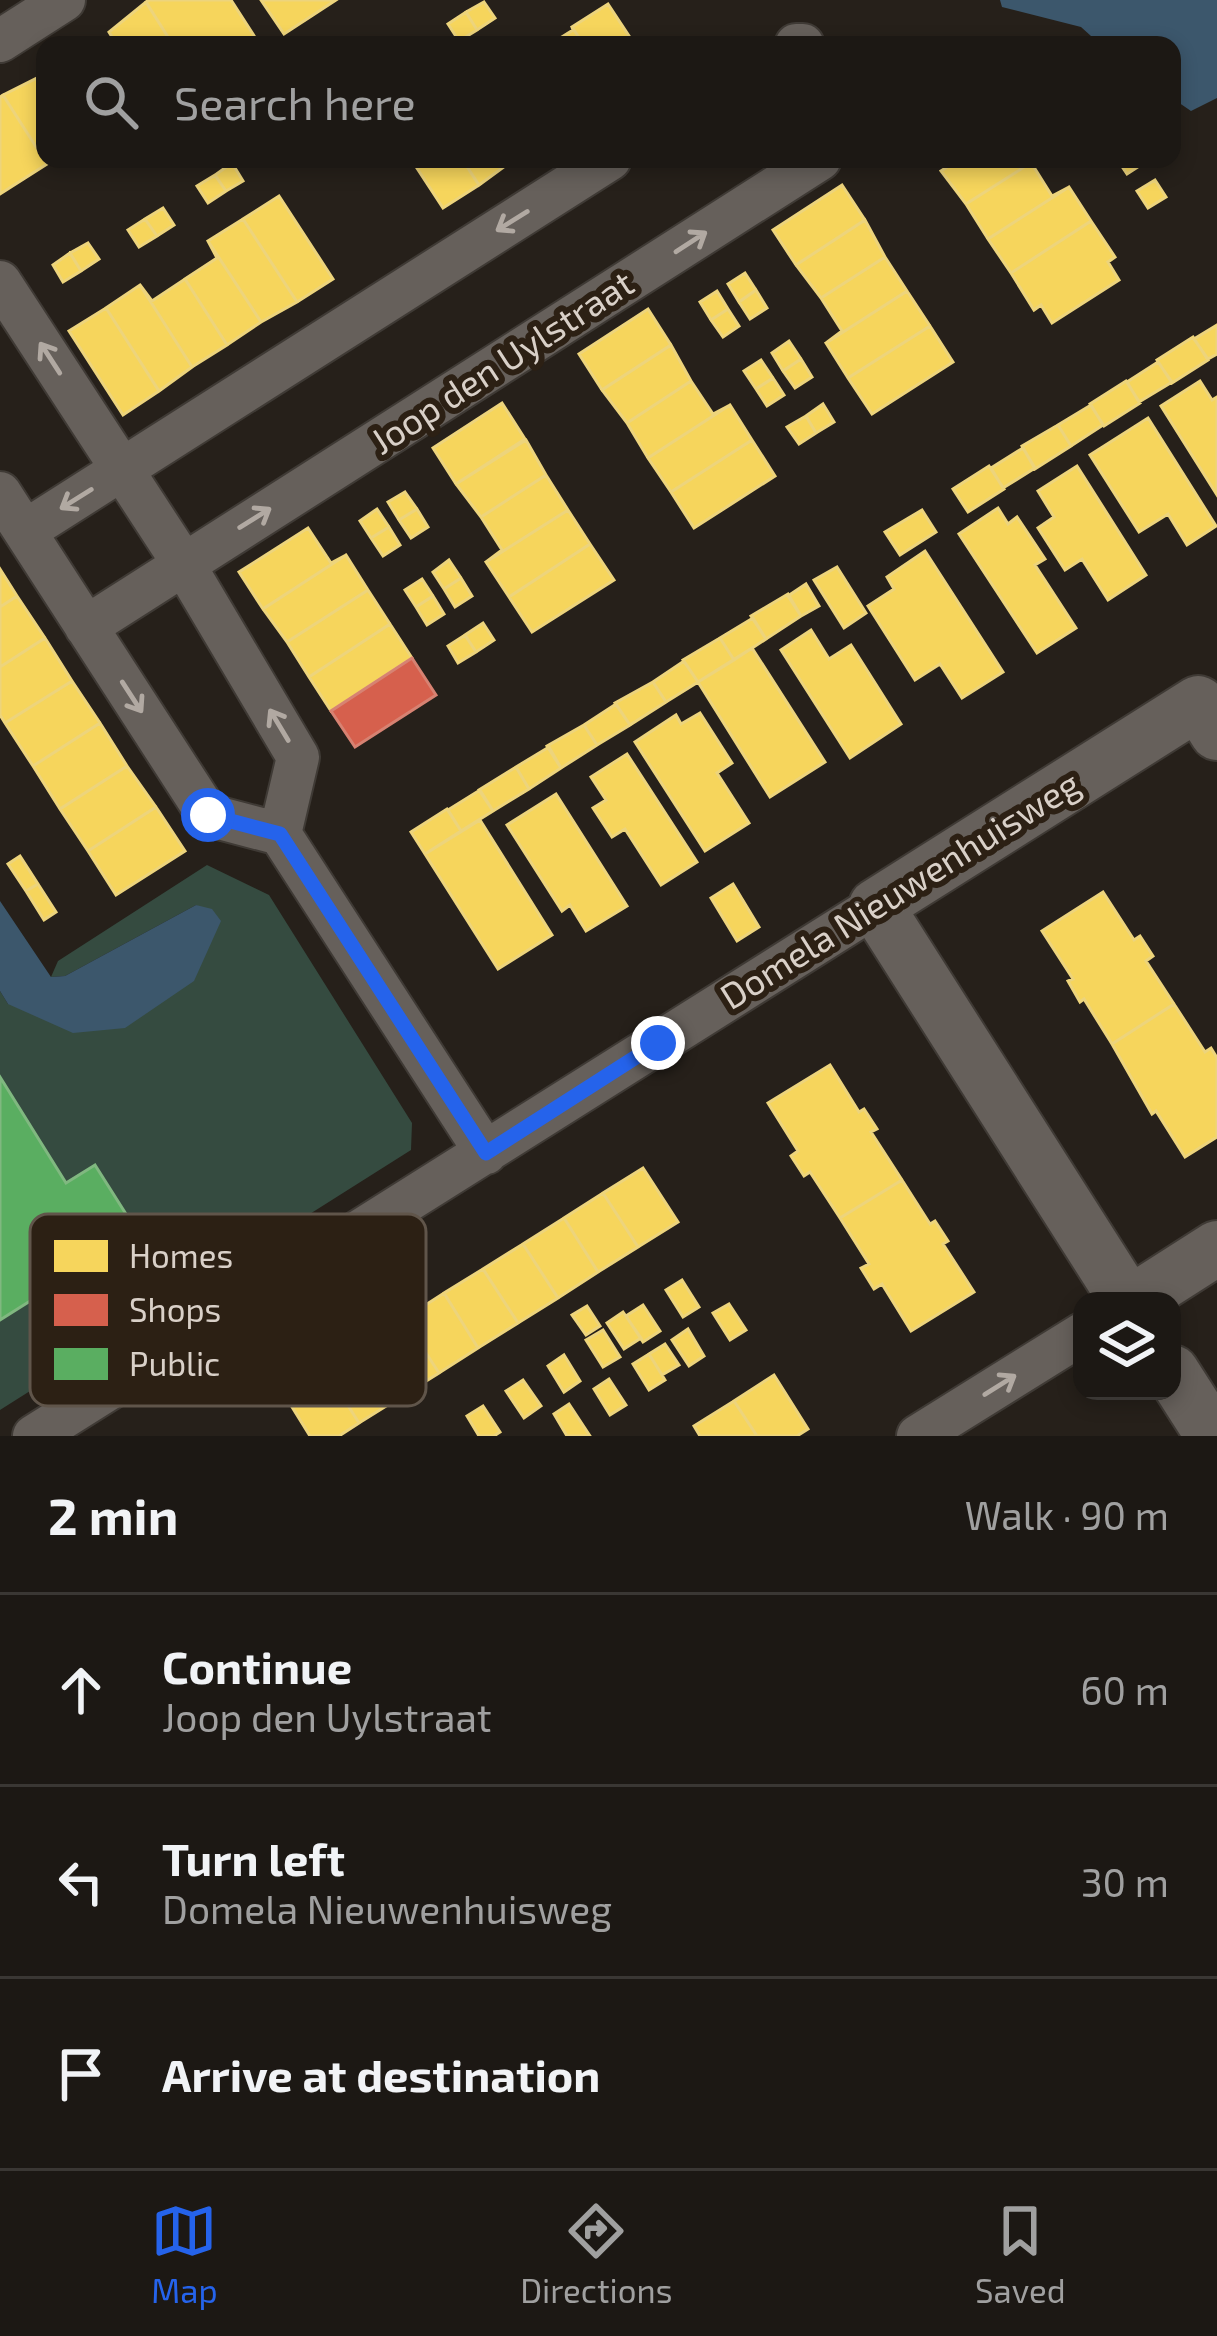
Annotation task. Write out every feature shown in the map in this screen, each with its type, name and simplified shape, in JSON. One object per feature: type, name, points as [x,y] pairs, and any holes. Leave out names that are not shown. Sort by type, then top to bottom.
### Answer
[{"type":"street","points":[[0,41],[64,0]]},
{"type":"street","points":[[25,531],[596,168]]},
{"type":"street","name":"Joop den Uylstraat","points":[[86,627],[806,168]]},
{"type":"street","points":[[0,282],[183,563],[298,757],[280,834]]},
{"type":"street","points":[[0,493],[208,815],[280,834],[486,1153]]},
{"type":"street","name":"Domela Nieuwenhuisweg","points":[[389,1214],[876,906],[1211,709]]},
{"type":"street","points":[[876,906],[1125,1292]]},
{"type":"street","points":[[1146,1292],[1217,1248]]},
{"type":"street","points":[[917,1436],[1073,1340]]},
{"type":"street","points":[[1181,1386],[1213,1436]]},
{"type":"street","name":"Domela Nieuwenhuisweg","points":[[34,1436],[82,1406]]},
{"type":"green space","points":[[207,865],[269,895],[412,1123],[411,1150],[310,1214],[30,1214],[30,1391],[0,1410],[0,991],[8,1004],[212,938],[220,921],[196,905],[65,976],[51,977],[58,961]]},
{"type":"water","points":[[1000,0],[1217,0],[1217,98],[1191,111],[1181,104],[1181,36],[1091,36],[1081,27],[1002,7]]},
{"type":"water","points":[[0,901],[51,977],[65,976],[196,905],[212,909],[221,921],[194,981],[125,1028],[73,1033],[8,1004],[0,991]]},
{"type":"building: Homes","points":[[231,0],[254,36],[167,36],[146,2]]},
{"type":"building: Homes","points":[[261,0],[336,0],[284,34]]},
{"type":"building: Homes","points":[[146,2],[167,36],[111,36],[109,32]]},
{"type":"building: Homes","points":[[484,2],[495,18],[477,30],[466,12]]},
{"type":"building: Homes","points":[[608,4],[629,36],[578,36],[572,27]]},
{"type":"building: Homes","points":[[466,12],[477,30],[456,36],[448,24]]},
{"type":"building: Homes","points":[[36,78],[36,147],[3,95]]},
{"type":"building: Homes","points":[[3,95],[36,147],[36,168],[41,168],[0,194]]},
{"type":"building: Homes","points":[[235,168],[243,181],[226,191],[215,175]]},
{"type":"building: Homes","points":[[417,168],[468,168],[479,185],[443,208]]},
{"type":"building: Homes","points":[[468,168],[502,168],[479,185]]},
{"type":"building: Homes","points":[[946,168],[1023,168],[966,204],[941,171]]},
{"type":"building: Homes","points":[[1023,168],[1034,168],[1052,196],[1069,187],[988,239],[966,204]]},
{"type":"building: Homes","points":[[215,175],[226,191],[208,203],[197,186]]},
{"type":"building: Homes","points":[[1155,180],[1166,197],[1148,208],[1137,191]]},
{"type":"building: Homes","points":[[842,185],[865,220],[796,265],[773,230]]},
{"type":"building: Homes","points":[[1069,187],[1091,221],[1011,273],[988,239]]},
{"type":"building: Homes","points":[[279,196],[333,279],[297,302],[243,219]]},
{"type":"building: Homes","points":[[163,208],[174,225],[157,236],[145,219]]},
{"type":"building: Homes","points":[[145,219],[157,236],[139,247],[128,230]]},
{"type":"building: Homes","points":[[243,219],[297,302],[261,322],[208,241]]},
{"type":"building: Homes","points":[[865,220],[885,257],[821,298],[796,265]]},
{"type":"building: Homes","points":[[1091,221],[1115,257],[1108,262],[1119,280],[1052,323],[1041,305],[1034,310],[1011,273]]},
{"type":"building: Homes","points":[[208,241],[261,322],[227,345],[185,279],[217,258]]},
{"type":"building: Homes","points":[[88,243],[99,259],[81,271],[70,253]]},
{"type":"building: Homes","points":[[70,253],[81,271],[63,282],[53,265]]},
{"type":"building: Homes","points":[[885,257],[907,291],[826,343],[842,331],[821,298]]},
{"type":"building: Homes","points":[[745,273],[756,290],[739,302],[728,284]]},
{"type":"building: Homes","points":[[185,279],[227,345],[192,367],[140,285],[152,301]]},
{"type":"building: Homes","points":[[140,285],[192,367],[159,391],[106,308]]},
{"type":"building: Homes","points":[[756,290],[767,308],[750,319],[739,302]]},
{"type":"building: Homes","points":[[717,291],[728,309],[711,320],[700,302]]},
{"type":"building: Homes","points":[[907,291],[930,326],[848,378],[826,343]]},
{"type":"building: Homes","points":[[106,308],[159,391],[123,415],[69,331]]},
{"type":"building: Homes","points":[[648,309],[671,345],[602,390],[579,354]]},
{"type":"building: Homes","points":[[728,309],[739,326],[723,337],[711,320]]},
{"type":"building: Homes","points":[[1217,325],[1217,354],[1208,359],[1194,339]]},
{"type":"building: Homes","points":[[930,326],[953,362],[872,414],[848,378]]},
{"type":"building: Homes","points":[[1193,337],[1208,360],[1172,383],[1157,360]]},
{"type":"building: Homes","points":[[789,341],[801,359],[783,371],[772,353]]},
{"type":"building: Homes","points":[[671,345],[691,381],[627,423],[602,390]]},
{"type":"building: Homes","points":[[801,359],[812,377],[795,388],[783,371]]},
{"type":"building: Homes","points":[[761,360],[773,378],[756,389],[744,371]]},
{"type":"building: Homes","points":[[1158,362],[1172,382],[1139,402],[1127,382]]},
{"type":"building: Homes","points":[[773,378],[784,395],[767,406],[756,389]]},
{"type":"building: Homes","points":[[691,381],[713,414],[730,405],[648,458],[627,423]]},
{"type":"building: Homes","points":[[1126,381],[1140,403],[1104,426],[1090,404]]},
{"type":"building: Homes","points":[[1200,381],[1212,400],[1217,397],[1217,495],[1161,406]]},
{"type":"building: Homes","points":[[502,403],[525,439],[456,484],[433,448]]},
{"type":"building: Homes","points":[[823,404],[834,422],[816,433],[806,416]]},
{"type":"building: Homes","points":[[730,405],[752,440],[671,492],[648,458]]},
{"type":"building: Homes","points":[[1091,405],[1103,425],[1071,446],[1058,425]]},
{"type":"building: Homes","points":[[806,416],[816,433],[799,444],[787,427]]},
{"type":"building: Homes","points":[[1148,418],[1216,526],[1187,545],[1168,514],[1139,532],[1090,455]]},
{"type":"building: Homes","points":[[1058,425],[1071,446],[1035,469],[1022,446]]},
{"type":"building: Homes","points":[[526,440],[546,475],[481,517],[456,484]]},
{"type":"building: Homes","points":[[752,440],[775,476],[694,528],[671,492]]},
{"type":"building: Homes","points":[[1023,448],[1035,468],[1003,488],[991,468]]},
{"type":"building: Homes","points":[[989,466],[1004,489],[968,512],[953,489]]},
{"type":"building: Homes","points":[[1077,466],[1146,575],[1108,600],[1082,559],[1065,570],[1038,528],[1054,517],[1038,491]]},
{"type":"building: Homes","points":[[546,475],[568,510],[486,562],[502,550],[481,517]]},
{"type":"building: Homes","points":[[405,492],[417,509],[399,520],[388,502]]},
{"type":"building: Homes","points":[[998,508],[1008,524],[1017,517],[1045,559],[1035,565],[1076,628],[1037,653],[959,534]]},
{"type":"building: Homes","points":[[377,509],[389,527],[371,538],[360,521]]},
{"type":"building: Homes","points":[[417,509],[428,527],[411,538],[399,520]]},
{"type":"building: Homes","points":[[568,510],[590,544],[509,597],[486,562]]},
{"type":"building: Homes","points":[[922,510],[936,532],[900,555],[885,532]]},
{"type":"building: Homes","points":[[389,527],[400,545],[383,556],[371,538]]},
{"type":"building: Homes","points":[[308,528],[331,563],[346,555],[263,609],[239,572]]},
{"type":"building: Homes","points":[[590,544],[614,580],[532,632],[509,597]]},
{"type":"building: Homes","points":[[925,551],[1003,672],[962,698],[940,664],[915,680],[868,606],[894,589],[887,577]]},
{"type":"building: Homes","points":[[346,555],[368,590],[287,642],[263,609]]},
{"type":"building: Homes","points":[[449,560],[461,578],[444,589],[433,572]]},
{"type":"building: Homes","points":[[837,567],[866,613],[844,628],[814,580]]},
{"type":"building: Homes","points":[[0,569],[17,596],[0,607]]},
{"type":"building: Homes","points":[[461,578],[472,596],[455,607],[444,589]]},
{"type":"building: Homes","points":[[422,579],[433,596],[416,607],[405,590]]},
{"type":"building: Homes","points":[[806,584],[819,606],[801,616],[788,596]]},
{"type":"building: Homes","points":[[368,590],[390,624],[309,677],[287,642]]},
{"type":"building: Homes","points":[[788,594],[801,616],[766,639],[751,616]]},
{"type":"building: Homes","points":[[17,596],[45,638],[0,667],[0,607]]},
{"type":"building: Homes","points":[[433,596],[444,614],[427,625],[416,607]]},
{"type":"building: Homes","points":[[753,618],[766,639],[734,660],[720,638]]},
{"type":"building: Homes","points":[[483,623],[494,640],[476,652],[465,635]]},
{"type":"building: Homes","points":[[390,624],[412,658],[331,711],[309,677]]},
{"type":"building: Homes","points":[[811,630],[829,659],[851,645],[901,724],[850,758],[781,650]]},
{"type":"building: Homes","points":[[465,635],[476,652],[458,663],[448,646]]},
{"type":"building: Homes","points":[[45,638],[72,681],[5,723],[0,715],[0,667]]},
{"type":"building: Homes","points":[[720,638],[734,660],[698,682],[683,660]]},
{"type":"building: Homes","points":[[752,648],[825,762],[770,797],[698,682]]},
{"type":"building: Homes","points":[[684,661],[698,682],[666,702],[653,682]]},
{"type":"building: Homes","points":[[72,681],[100,723],[33,766],[5,723]]},
{"type":"building: Homes","points":[[653,682],[666,702],[630,725],[615,703]]},
{"type":"building: Homes","points":[[616,704],[630,725],[597,745],[584,725]]},
{"type":"building: Homes","points":[[700,713],[732,763],[717,773],[749,823],[705,851],[635,742],[676,715],[681,724]]},
{"type":"building: Homes","points":[[100,723],[127,766],[60,809],[33,766]]},
{"type":"building: Homes","points":[[584,725],[597,745],[561,768],[547,746]]},
{"type":"building: Homes","points":[[549,747],[561,768],[529,789],[516,767]]},
{"type":"building: Homes","points":[[627,754],[697,862],[661,885],[625,829],[612,837],[593,808],[606,800],[591,777]]},
{"type":"building: Homes","points":[[127,766],[156,807],[88,851],[60,809]]},
{"type":"building: Homes","points":[[516,767],[529,789],[493,811],[479,790]]},
{"type":"building: Homes","points":[[480,790],[493,811],[461,831],[448,810]]},
{"type":"building: Homes","points":[[556,794],[627,906],[586,931],[570,905],[562,911],[507,825]]},
{"type":"building: Homes","points":[[156,807],[185,851],[116,895],[88,851]]},
{"type":"building: Homes","points":[[447,809],[461,831],[425,854],[411,832]]},
{"type":"building: Homes","points":[[480,820],[552,935],[498,969],[425,854]]},
{"type":"building: Homes","points":[[20,856],[38,884],[26,891],[8,864]]},
{"type":"building: Homes","points":[[38,884],[56,912],[44,920],[26,891]]},
{"type":"building: Homes","points":[[733,884],[759,927],[737,941],[711,898]]},
{"type":"building: Homes","points":[[1103,892],[1134,940],[1140,936],[1153,956],[1146,961],[1174,1004],[1112,1044],[1084,999],[1080,1002],[1068,981],[1073,979],[1042,931]]},
{"type":"building: Homes","points":[[1174,1004],[1205,1052],[1211,1048],[1217,1058],[1217,1137],[1185,1157],[1156,1111],[1152,1114],[1112,1044]]},
{"type":"building: Homes","points":[[830,1065],[859,1112],[864,1109],[877,1129],[871,1132],[902,1180],[840,1218],[810,1172],[804,1176],[791,1156],[798,1151],[768,1103]]},
{"type":"building: Homes","points":[[643,1168],[678,1222],[638,1247],[603,1193]]},
{"type":"building: Homes","points":[[902,1180],[930,1224],[935,1221],[948,1241],[943,1244],[974,1292],[911,1331],[882,1284],[874,1289],[861,1268],[869,1264],[840,1218]]},
{"type":"building: Homes","points":[[603,1193],[638,1247],[598,1272],[564,1218]]},
{"type":"building: Homes","points":[[564,1218],[598,1272],[558,1298],[523,1244]]},
{"type":"building: Homes","points":[[523,1244],[558,1298],[518,1323],[483,1269]]},
{"type":"building: Homes","points":[[483,1269],[518,1323],[478,1348],[444,1293]]},
{"type":"building: Homes","points":[[682,1280],[699,1307],[683,1317],[666,1290]]},
{"type":"building: Homes","points":[[444,1293],[478,1348],[439,1373],[426,1353],[426,1305]]},
{"type":"building: Homes","points":[[729,1304],[746,1330],[730,1340],[713,1313]]},
{"type":"building: Homes","points":[[643,1305],[660,1331],[643,1342],[626,1316]]},
{"type":"building: Homes","points":[[587,1306],[600,1326],[586,1335],[572,1315]]},
{"type":"building: Homes","points":[[623,1312],[641,1338],[624,1349],[607,1323]]},
{"type":"building: Homes","points":[[688,1329],[704,1356],[689,1366],[672,1340]]},
{"type":"building: Homes","points":[[603,1330],[620,1357],[603,1367],[586,1340]]},
{"type":"building: Homes","points":[[665,1344],[679,1365],[662,1375],[649,1354]]},
{"type":"building: Homes","points":[[426,1353],[439,1373],[426,1381]]},
{"type":"building: Homes","points":[[649,1354],[665,1380],[649,1390],[633,1364]]},
{"type":"building: Homes","points":[[564,1355],[580,1381],[564,1392],[548,1366]]},
{"type":"building: Homes","points":[[774,1375],[808,1429],[797,1436],[757,1436],[734,1401]]},
{"type":"building: Homes","points":[[609,1379],[626,1405],[610,1415],[594,1389]]},
{"type":"building: Homes","points":[[523,1380],[541,1406],[524,1418],[506,1391]]},
{"type":"building: Homes","points":[[734,1401],[757,1436],[700,1436],[694,1426]]},
{"type":"building: Homes","points":[[569,1404],[590,1436],[567,1436],[554,1414]]},
{"type":"building: Homes","points":[[291,1406],[348,1406],[359,1423],[339,1436],[310,1436]]},
{"type":"building: Homes","points":[[348,1406],[386,1406],[359,1423]]},
{"type":"building: Homes","points":[[483,1406],[500,1432],[494,1436],[479,1436],[467,1416]]},
{"type":"building: Shops","points":[[412,658],[436,695],[355,747],[331,711]]},
{"type":"building: Public","points":[[0,1077],[66,1183],[95,1165],[126,1214],[30,1214],[30,1301],[0,1320]]},
{"type":"route","points":[[208,815],[280,834],[486,1153],[658,1043]]}]
